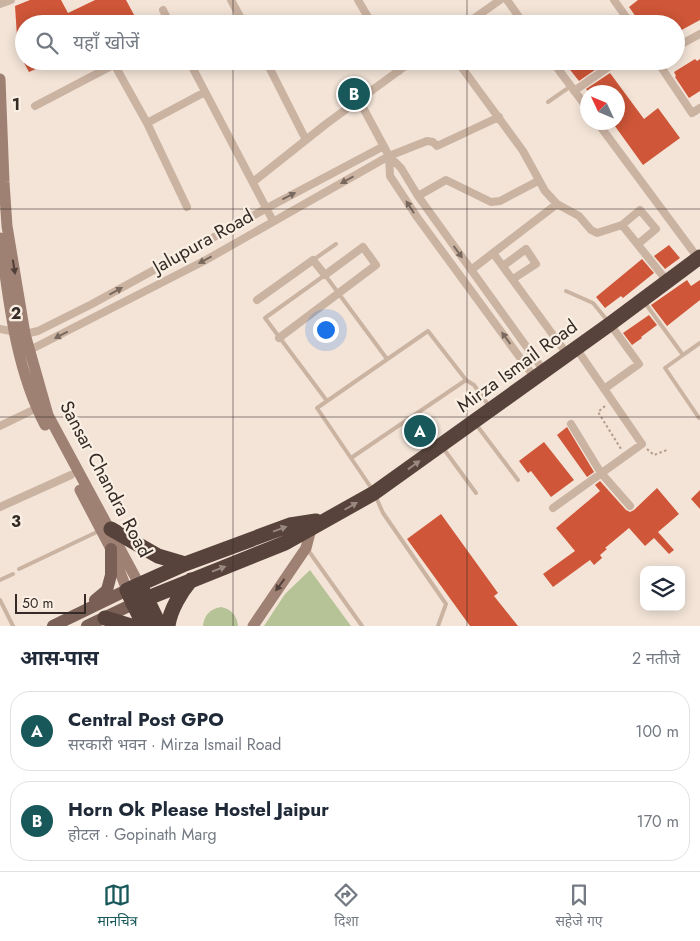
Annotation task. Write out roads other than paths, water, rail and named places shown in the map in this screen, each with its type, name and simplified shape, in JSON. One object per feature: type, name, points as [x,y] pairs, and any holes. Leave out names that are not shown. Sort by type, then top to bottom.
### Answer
[{"type":"highway","name":"Mirza Ismail Road","points":[[139,601],[285,543],[317,523],[374,493],[699,258]]},
{"type":"highway","name":"Mirza Ismail Road","points":[[133,587],[185,564],[290,525],[317,523]]},
{"type":"highway","points":[[106,530],[158,556],[185,564]]},
{"type":"highway","points":[[168,626],[183,590],[191,580]]},
{"type":"highway","name":"Sansar Chandra Road","points":[[133,587],[139,601]]},
{"type":"highway","points":[[139,601],[144,626]]},
{"type":"highway","points":[[139,601],[160,626]]},
{"type":"highway","points":[[105,618],[131,626]]},
{"type":"main road","points":[[80,613],[107,590],[111,575],[111,548]]},
{"type":"main road","name":"Mirza Ismail Road","points":[[53,626],[133,587]]},
{"type":"main road","name":"Mirza Ismail Road","points":[[87,626],[139,601]]},
{"type":"street","points":[[0,4],[11,0]]},
{"type":"street","points":[[231,0],[239,15]]},
{"type":"street","points":[[358,0],[367,15]]},
{"type":"street","points":[[479,15],[500,0]]},
{"type":"street","points":[[507,0],[518,15]]},
{"type":"street","points":[[614,0],[625,15]]},
{"type":"street","points":[[163,10],[166,15]]},
{"type":"street","points":[[685,42],[700,34]]},
{"type":"street","points":[[35,106],[104,70]]},
{"type":"street","points":[[121,70],[187,207]]},
{"type":"street","points":[[194,70],[273,221]]},
{"type":"street","points":[[271,70],[306,140]]},
{"type":"street","points":[[464,70],[524,151],[538,181],[557,204],[579,216],[591,230],[597,233],[622,225],[640,210],[656,229],[638,244]]},
{"type":"street","points":[[558,70],[580,99]]},
{"type":"street","points":[[572,89],[603,70]]},
{"type":"street","points":[[663,70],[692,113],[700,108]]},
{"type":"street","points":[[253,182],[358,100],[399,71]]},
{"type":"street","name":"Sansar Chandra Road","points":[[0,79],[4,182],[19,333]]},
{"type":"street","points":[[147,123],[205,92]]},
{"type":"street","points":[[358,100],[389,156],[401,168],[539,374]]},
{"type":"street","name":"Jalupura Road","points":[[25,352],[204,261],[389,156],[427,141],[433,142],[437,146],[499,116]]},
{"type":"street","points":[[603,130],[699,258]]},
{"type":"street","name":"Jalupura Road","points":[[19,333],[38,331],[92,304],[384,146]]},
{"type":"street","points":[[389,156],[390,176],[417,217],[539,374]]},
{"type":"street","points":[[418,196],[446,180],[491,202],[500,201],[538,181]]},
{"type":"street","points":[[471,270],[557,204]]},
{"type":"street","points":[[622,225],[667,281]]},
{"type":"street","name":"Sansar Chandra Road","points":[[0,238],[19,333],[48,415],[133,587]]},
{"type":"street","points":[[257,300],[313,260],[325,275],[363,248],[376,265],[279,338]]},
{"type":"street","points":[[503,266],[526,249],[536,264],[513,279]]},
{"type":"street","points":[[493,253],[604,390],[642,444],[553,508]]},
{"type":"street","points":[[604,390],[638,364],[610,324]]},
{"type":"street","points":[[0,329],[19,333]]},
{"type":"street","name":"Sansar Chandra Road","points":[[25,352],[37,408],[71,475],[106,530],[111,548],[133,587]]},
{"type":"street","points":[[0,426],[37,408]]},
{"type":"street","points":[[571,424],[602,473],[630,506]]},
{"type":"street","points":[[0,507],[71,475]]},
{"type":"street","points":[[253,626],[306,548],[317,523]]},
{"type":"lane","points":[[548,102],[572,89]]},
{"type":"lane","points":[[313,260],[336,244]]},
{"type":"lane","points":[[327,401],[265,318],[325,275],[387,360]]},
{"type":"lane","points":[[566,291],[593,303],[610,324]]},
{"type":"lane","points":[[643,300],[683,355]]},
{"type":"lane","points":[[438,626],[446,604],[383,513],[374,493],[317,408],[428,331],[466,380],[474,385],[491,409]]},
{"type":"lane","points":[[700,343],[665,368],[700,417]]},
{"type":"lane","points":[[351,458],[466,380]]},
{"type":"lane","points":[[474,422],[518,480]]},
{"type":"lane","points":[[441,445],[476,493]]},
{"type":"lane","points":[[19,569],[106,530]]},
{"type":"lane","points":[[306,548],[362,626]]},
{"type":"lane","points":[[0,580],[13,574]]},
{"type":"lane","points":[[0,600],[13,626]]},
{"type":"place","name":"Horn Ok Please Hostel Jaipur","points":[[354,94]]},
{"type":"place","name":"Central Post GPO","points":[[420,431]]}]
